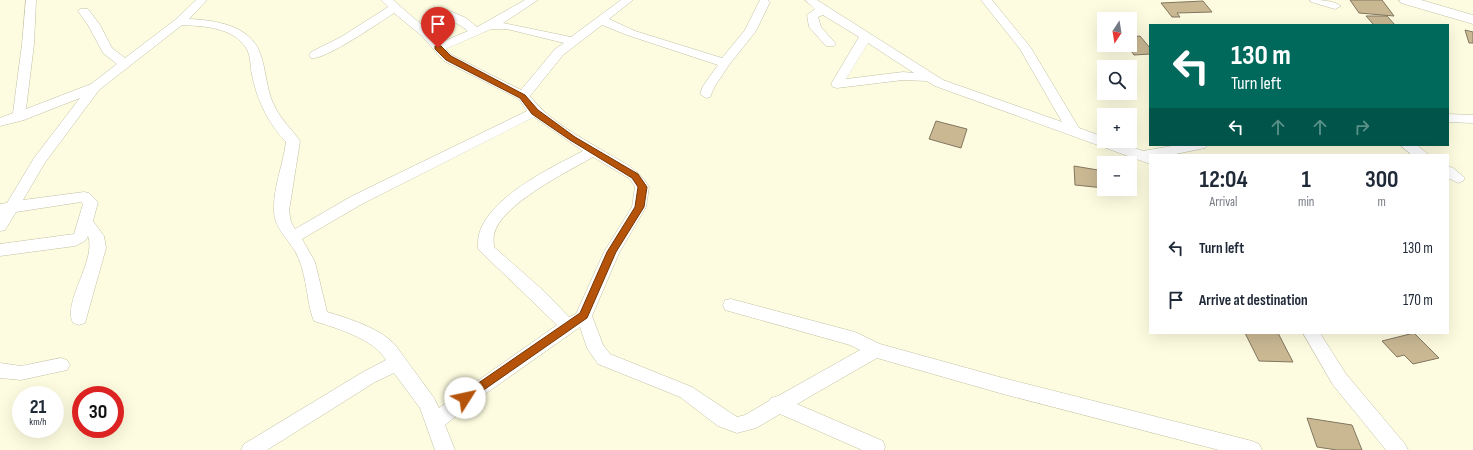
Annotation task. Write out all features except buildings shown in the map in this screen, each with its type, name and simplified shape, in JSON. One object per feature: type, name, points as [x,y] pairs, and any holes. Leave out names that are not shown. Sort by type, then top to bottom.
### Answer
[{"type":"street","points":[[19,117],[28,44],[31,0]]},
{"type":"street","points":[[0,226],[5,208],[94,87],[179,22],[202,0]]},
{"type":"street","points":[[438,48],[514,13],[533,0]]},
{"type":"street","points":[[523,96],[559,52],[628,0]]},
{"type":"street","points":[[810,0],[823,10],[939,83],[1147,158]]},
{"type":"street","points":[[986,0],[1025,48],[1074,131]]},
{"type":"street","points":[[1315,0],[1335,6]]},
{"type":"street","points":[[1406,0],[1473,20]]},
{"type":"street","points":[[706,94],[709,86],[725,63],[750,31],[760,1]]},
{"type":"street","points":[[315,55],[345,39],[390,4],[426,34],[448,58],[523,96],[535,112],[572,138],[635,176],[642,187],[639,207],[612,252],[584,316],[465,398],[436,421]]},
{"type":"street","points":[[823,10],[813,15],[813,25],[830,44]]},
{"type":"street","points":[[84,11],[108,50],[124,63]]},
{"type":"street","points":[[450,14],[462,20],[475,31]]},
{"type":"street","points":[[601,20],[631,33],[725,63]]},
{"type":"street","points":[[179,22],[219,26],[234,32],[250,46],[254,56],[260,84],[269,110],[275,122],[292,141],[292,153],[285,186],[281,217],[303,252],[308,264],[320,316],[347,324],[389,350],[428,404],[436,421],[445,450]]},
{"type":"street","points":[[488,26],[507,26],[572,41]]},
{"type":"street","points":[[865,36],[859,49],[837,84],[903,76],[926,76]]},
{"type":"street","points":[[0,122],[55,104],[94,87]]},
{"type":"street","points":[[293,237],[357,200],[457,148],[535,112]]},
{"type":"street","points":[[1449,118],[1473,119]]},
{"type":"street","points":[[1163,154],[1196,146]]},
{"type":"street","points":[[1408,146],[1420,154]]},
{"type":"street","points":[[568,326],[539,296],[486,249],[484,241],[492,219],[504,207],[534,185],[594,151]]},
{"type":"street","points":[[0,250],[74,240],[80,237],[91,202],[84,197],[5,208]]},
{"type":"street","points":[[79,318],[82,300],[98,248],[96,236],[85,222]]},
{"type":"street","points":[[731,305],[855,339],[876,350],[1003,386],[1252,450]]},
{"type":"street","points":[[584,316],[596,348],[604,359],[686,392],[724,420],[737,424],[749,422],[777,404],[876,350]]},
{"type":"street","points":[[1311,334],[1323,358],[1354,399],[1398,450]]},
{"type":"street","points":[[251,450],[369,377],[397,363]]},
{"type":"street","points":[[0,370],[4,373],[26,372],[61,365]]},
{"type":"street","points":[[777,404],[876,447]]},
{"type":"route","points":[[438,48],[448,58],[523,96],[535,112],[572,138],[624,168],[635,176],[642,187],[639,207],[612,252],[584,316],[465,398]]}]
